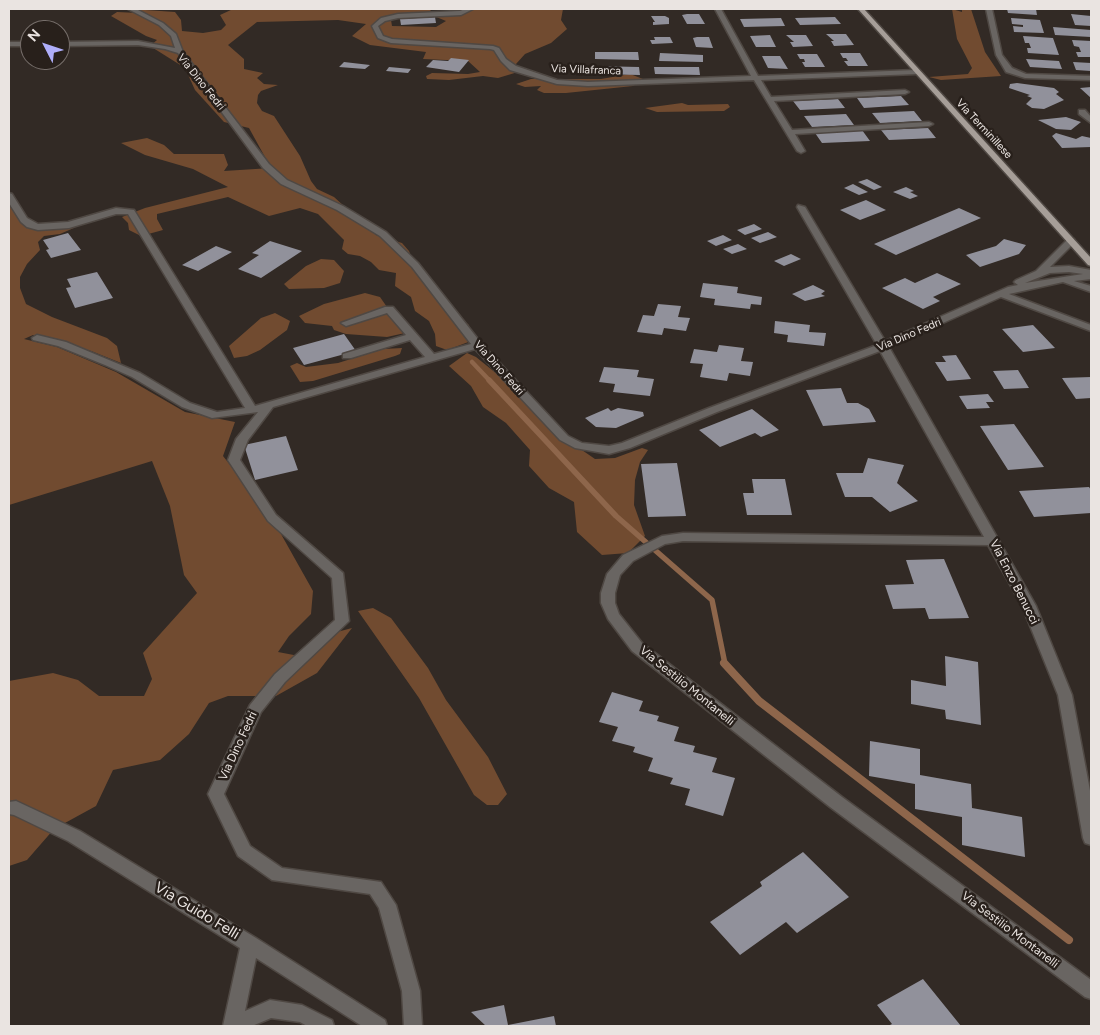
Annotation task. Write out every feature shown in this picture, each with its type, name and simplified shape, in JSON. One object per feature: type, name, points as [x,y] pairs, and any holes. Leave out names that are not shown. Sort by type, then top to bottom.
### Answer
[{"type":"main road","name":"Via Terminillese","points":[[861,9],[916,72],[1091,263]]},
{"type":"street","points":[[131,9],[161,24],[174,35],[180,52]]},
{"type":"street","name":"Via Villafranca","points":[[470,9],[461,12],[398,16],[383,19],[375,26],[380,37],[391,41],[491,47],[497,49],[503,60],[513,68],[557,82],[588,84],[916,72]]},
{"type":"street","points":[[718,9],[756,78],[801,151]]},
{"type":"street","points":[[989,9],[999,55],[1009,70],[1025,76],[1091,78]]},
{"type":"street","name":"Via Dino Fedri","points":[[70,44],[138,43],[180,52],[266,166],[284,182],[340,208],[383,234],[416,264],[477,345],[564,438],[579,446],[609,450],[626,446],[713,410],[883,346],[1011,289],[1053,261],[1071,241]]},
{"type":"street","points":[[769,99],[906,92]]},
{"type":"street","points":[[1082,112],[1091,121]]},
{"type":"street","points":[[790,132],[929,124]]},
{"type":"street","points":[[9,196],[24,220],[30,225],[38,227],[69,225],[116,211],[131,212],[252,410]]},
{"type":"street","name":"Via Enzo Benucci","points":[[801,207],[883,346],[1029,606],[1065,695],[1091,838]]},
{"type":"street","name":"Via Dino Fedri","points":[[1037,273],[1048,270],[1069,269],[1091,274]]},
{"type":"street","name":"Via Dino Fedri","points":[[1011,289],[1091,274]]},
{"type":"street","name":"Via Dino Fedri","points":[[1060,280],[1091,289]]},
{"type":"street","points":[[1001,294],[1091,328]]},
{"type":"street","points":[[346,323],[389,309],[432,358]]},
{"type":"street","points":[[347,356],[412,336]]},
{"type":"street","points":[[37,338],[62,344],[109,363],[204,413],[230,415],[477,345]]},
{"type":"street","name":"Via Dino Fedri","points":[[269,405],[242,439],[234,460],[272,518],[338,576],[342,621],[280,678],[255,709],[216,794],[244,851],[278,875],[375,887],[387,905],[411,991],[412,1026]]},
{"type":"street","name":"Via Sestilio Montanelli","points":[[993,540],[682,537],[662,540],[628,558],[614,574],[608,603],[613,616],[637,647],[828,796],[1091,991]]},
{"type":"street","name":"Via Guido Felli","points":[[9,808],[16,808],[74,836],[250,944],[378,1026]]},
{"type":"street","points":[[232,1025],[250,944]]},
{"type":"street","points":[[232,1025],[270,1009],[302,1014],[325,1026]]},
{"type":"shaded area","points":[[131,9],[175,12],[181,20],[182,31],[203,33],[221,30],[226,25],[220,15],[233,9],[432,9],[429,12],[391,20],[392,26],[436,27],[446,21],[434,16],[460,9],[563,9],[561,20],[567,29],[551,43],[525,54],[516,64],[518,72],[498,78],[483,76],[449,80],[427,79],[426,76],[432,73],[468,74],[480,72],[468,61],[423,59],[426,52],[370,45],[352,36],[366,24],[338,20],[257,22],[228,45],[244,59],[244,69],[263,73],[257,78],[264,84],[278,85],[261,91],[258,95],[257,103],[262,111],[274,116],[300,156],[311,181],[317,189],[334,197],[376,235],[402,243],[409,251],[415,267],[434,296],[469,325],[471,341],[447,350],[436,346],[435,334],[429,321],[415,311],[411,297],[395,286],[396,273],[379,270],[371,262],[360,256],[348,254],[342,249],[344,240],[318,214],[300,208],[269,216],[228,197],[157,214],[157,219],[163,230],[141,236],[129,230],[128,223],[122,217],[145,208],[228,187],[193,169],[145,155],[121,143],[147,138],[164,145],[174,154],[224,154],[228,165],[224,171],[271,168],[249,128],[224,122],[195,90],[185,68],[150,46],[157,40],[146,36],[111,16],[117,12],[138,13]]},
{"type":"shaded area","points":[[952,9],[962,12],[962,9],[971,9],[985,52],[1001,76],[941,80],[929,77],[968,74],[972,68],[957,39]]},
{"type":"shaded area","points":[[630,74],[643,79],[633,86],[566,93],[544,93],[537,90],[541,86],[525,87],[516,84],[531,79],[601,79]]},
{"type":"shaded area","points":[[682,103],[688,105],[728,104],[730,107],[724,111],[657,112],[645,108]]},
{"type":"shaded area","points":[[9,204],[24,225],[36,229],[76,227],[60,234],[44,236],[38,242],[40,250],[27,264],[20,277],[20,288],[26,304],[52,317],[107,338],[117,346],[121,363],[91,351],[33,335],[24,339],[57,347],[116,372],[185,412],[235,422],[223,456],[272,518],[313,591],[311,614],[289,636],[278,652],[299,656],[322,636],[352,628],[317,673],[276,696],[228,696],[209,703],[189,734],[160,760],[113,770],[96,806],[54,829],[27,860],[9,866],[9,681],[53,673],[78,680],[99,696],[144,696],[152,679],[143,653],[197,593],[184,575],[170,506],[152,461],[9,505]]},
{"type":"shaded area","points":[[321,259],[334,260],[344,271],[340,283],[324,288],[289,289],[284,284],[306,266]]},
{"type":"shaded area","points":[[365,293],[380,297],[405,333],[387,337],[346,334],[334,330],[332,326],[305,323],[299,316],[324,304]]},
{"type":"shaded area","points":[[275,313],[290,321],[287,330],[260,350],[247,356],[234,358],[229,346],[261,318]]},
{"type":"shaded area","points":[[402,348],[400,354],[395,356],[313,381],[300,382],[290,366],[297,363],[306,367],[338,363],[383,349]]},
{"type":"shaded area","points":[[467,353],[476,357],[523,395],[563,437],[595,459],[615,458],[642,448],[648,450],[640,462],[635,480],[634,505],[645,536],[628,553],[602,555],[577,532],[574,502],[549,488],[529,466],[530,450],[506,423],[483,407],[471,386],[449,366]]},
{"type":"shaded area","points":[[373,608],[391,618],[428,668],[446,700],[488,757],[507,794],[498,805],[487,805],[474,795],[419,698],[358,611]]},
{"type":"building","points":[[1007,9],[1036,9],[1037,15],[1008,13]]},
{"type":"building","points":[[699,14],[705,24],[687,24],[682,15]]},
{"type":"building","points":[[1071,14],[1091,16],[1091,26],[1075,25]]},
{"type":"building","points":[[651,16],[665,16],[669,18],[669,24],[653,25],[653,22],[655,22]]},
{"type":"building","points":[[435,17],[436,23],[401,25],[400,19]]},
{"type":"building","points":[[835,17],[841,24],[800,25],[795,18]]},
{"type":"building","points":[[781,18],[785,26],[744,27],[740,19]]},
{"type":"building","points":[[1011,18],[1040,20],[1044,33],[1014,32],[1013,26],[1023,27],[1023,25],[1012,24]]},
{"type":"building","points":[[1053,27],[1091,30],[1091,37],[1055,35]]},
{"type":"building","points":[[826,34],[846,34],[854,45],[834,46],[831,41],[834,41]]},
{"type":"building","points":[[770,35],[776,47],[756,47],[750,36]]},
{"type":"building","points":[[786,35],[806,35],[813,46],[793,47],[790,42],[794,42]]},
{"type":"building","points":[[1023,36],[1053,38],[1059,55],[1028,53],[1027,48],[1031,48],[1029,43],[1025,43]]},
{"type":"building","points":[[654,37],[670,37],[673,43],[652,44],[650,40],[655,40]]},
{"type":"building","points":[[709,37],[713,48],[696,47],[693,38]]},
{"type":"building","points":[[1072,40],[1091,41],[1091,57],[1078,57],[1076,52],[1081,52],[1079,47],[1074,46]]},
{"type":"building","points":[[595,52],[638,52],[639,60],[595,59]]},
{"type":"building","points":[[660,53],[703,55],[703,62],[659,61]]},
{"type":"building","points":[[840,53],[860,53],[868,66],[848,66],[844,61],[848,61]]},
{"type":"building","points":[[797,54],[817,54],[825,67],[805,67],[802,62],[805,62],[804,59],[800,59]]},
{"type":"building","points":[[762,56],[780,56],[788,69],[768,68]]},
{"type":"building","points":[[451,58],[469,60],[459,72],[426,67],[433,60],[448,61]]},
{"type":"building","points":[[1026,59],[1059,61],[1062,69],[1030,67]]},
{"type":"building","points":[[344,62],[370,65],[365,69],[339,67]]},
{"type":"building","points":[[1073,62],[1091,63],[1091,71],[1076,70]]},
{"type":"building","points":[[595,66],[639,67],[640,75],[595,74]]},
{"type":"building","points":[[389,67],[411,69],[408,73],[386,71]]},
{"type":"building","points":[[654,67],[699,67],[700,75],[655,74]]},
{"type":"building","points":[[1017,83],[1054,88],[1059,92],[1056,94],[1064,100],[1044,109],[1032,108],[1026,104],[1032,98],[1027,96],[1030,95],[1009,88],[1010,84]]},
{"type":"building","points":[[1091,87],[1091,98],[1080,88]]},
{"type":"building","points":[[901,96],[909,105],[864,108],[857,98]]},
{"type":"building","points":[[838,99],[845,108],[800,110],[793,101]]},
{"type":"building","points":[[914,111],[922,121],[880,123],[872,113]]},
{"type":"building","points":[[846,114],[854,125],[812,127],[804,116]]},
{"type":"building","points":[[1066,117],[1081,122],[1071,130],[1056,129],[1038,120]]},
{"type":"building","points":[[928,128],[936,138],[889,140],[881,130]]},
{"type":"building","points":[[862,130],[870,141],[822,143],[815,133]]},
{"type":"building","points":[[1056,133],[1076,139],[1082,136],[1091,138],[1091,147],[1062,148],[1052,136]]},
{"type":"building","points":[[867,179],[882,187],[874,190],[858,182]]},
{"type":"building","points":[[853,184],[868,192],[859,195],[844,188]]},
{"type":"building","points":[[906,187],[914,191],[910,192],[918,196],[910,199],[893,192]]},
{"type":"building","points":[[866,200],[886,210],[860,220],[840,210]]},
{"type":"building","points":[[959,208],[981,218],[896,255],[874,244]]},
{"type":"building","points":[[754,224],[762,229],[745,235],[737,230]]},
{"type":"building","points":[[768,232],[777,237],[760,243],[751,238]]},
{"type":"building","points":[[68,233],[81,250],[51,258],[46,250],[49,249],[43,240]]},
{"type":"building","points":[[723,235],[732,240],[716,246],[707,241]]},
{"type":"building","points":[[1004,239],[1026,245],[1019,254],[980,267],[966,255],[996,246]]},
{"type":"building","points":[[270,241],[302,251],[261,278],[238,269],[259,255],[252,253]]},
{"type":"building","points":[[738,244],[747,249],[732,254],[723,249]]},
{"type":"building","points":[[216,246],[232,252],[198,271],[182,265]]},
{"type":"building","points":[[791,254],[801,259],[784,266],[774,261]]},
{"type":"building","points":[[97,272],[113,298],[75,308],[66,288],[71,287],[67,279]]},
{"type":"building","points":[[937,273],[961,284],[933,297],[940,301],[923,309],[882,288],[905,278],[915,283]]},
{"type":"building","points":[[703,283],[738,287],[737,293],[762,297],[761,305],[751,304],[750,309],[714,305],[715,299],[700,297]]},
{"type":"building","points":[[813,285],[825,291],[821,294],[825,296],[805,301],[792,294]]},
{"type":"building","points":[[658,304],[681,306],[678,317],[690,318],[686,331],[664,328],[662,335],[637,332],[643,315],[654,316]]},
{"type":"building","points":[[775,321],[810,325],[809,332],[826,333],[824,346],[787,342],[788,335],[774,333]]},
{"type":"building","points":[[1033,325],[1055,348],[1023,352],[1002,329]]},
{"type":"building","points":[[344,334],[356,351],[304,365],[293,348]]},
{"type":"building","points":[[719,345],[744,348],[741,361],[753,362],[750,376],[729,373],[727,381],[700,377],[703,364],[690,363],[694,349],[717,352]]},
{"type":"building","points":[[956,355],[971,379],[947,381],[935,362],[946,362],[942,356]]},
{"type":"building","points":[[604,367],[639,370],[637,377],[654,379],[650,396],[613,392],[615,384],[599,382]]},
{"type":"building","points":[[1018,370],[1029,388],[1004,389],[993,371]]},
{"type":"building","points":[[1091,377],[1091,398],[1076,399],[1062,378]]},
{"type":"building","points":[[841,388],[847,403],[858,403],[869,409],[876,422],[823,426],[806,390]]},
{"type":"building","points":[[988,394],[994,402],[986,402],[990,408],[967,409],[959,396]]},
{"type":"building","points":[[608,408],[611,411],[618,408],[643,412],[644,416],[616,428],[596,427],[585,418]]},
{"type":"building","points":[[752,409],[779,430],[761,437],[755,433],[720,447],[699,430]]},
{"type":"building","points":[[1014,424],[1044,467],[1008,470],[980,426]]},
{"type":"building","points":[[286,436],[298,470],[255,480],[244,445]]},
{"type":"building","points":[[868,458],[904,465],[897,483],[918,501],[890,512],[872,497],[845,497],[836,473],[863,473]]},
{"type":"building","points":[[677,463],[686,516],[648,517],[641,464]]},
{"type":"building","points":[[752,479],[785,479],[792,515],[747,515],[743,493],[754,493]]},
{"type":"building","points":[[1089,487],[1091,490],[1091,513],[1034,517],[1019,491]]},
{"type":"building","points":[[944,559],[969,618],[929,619],[925,608],[893,609],[885,585],[914,584],[906,560]]},
{"type":"building","points":[[945,656],[978,662],[981,725],[946,719],[945,710],[911,704],[911,680],[946,686]]},
{"type":"building","points":[[612,692],[643,701],[639,711],[659,716],[657,721],[679,727],[674,741],[695,746],[693,752],[717,758],[712,772],[735,778],[723,816],[685,805],[690,789],[670,784],[673,778],[648,771],[653,758],[633,752],[635,747],[612,741],[618,727],[599,722]]},
{"type":"building","points":[[870,741],[920,749],[920,775],[971,784],[972,808],[1022,817],[1025,857],[962,845],[962,817],[915,809],[915,784],[869,776]]},
{"type":"building","points":[[803,852],[849,897],[797,933],[786,922],[740,955],[710,922],[762,886],[760,882]]},
{"type":"building","points":[[923,979],[961,1026],[888,1026],[892,1024],[877,1005]]},
{"type":"building","points":[[504,1005],[508,1025],[554,1016],[556,1026],[486,1026],[471,1012]]},
{"type":"waterway","points":[[472,362],[490,381]]},
{"type":"waterway","points":[[489,380],[616,516],[712,600],[725,664]]},
{"type":"waterway","points":[[724,663],[759,701],[1069,940]]}]
